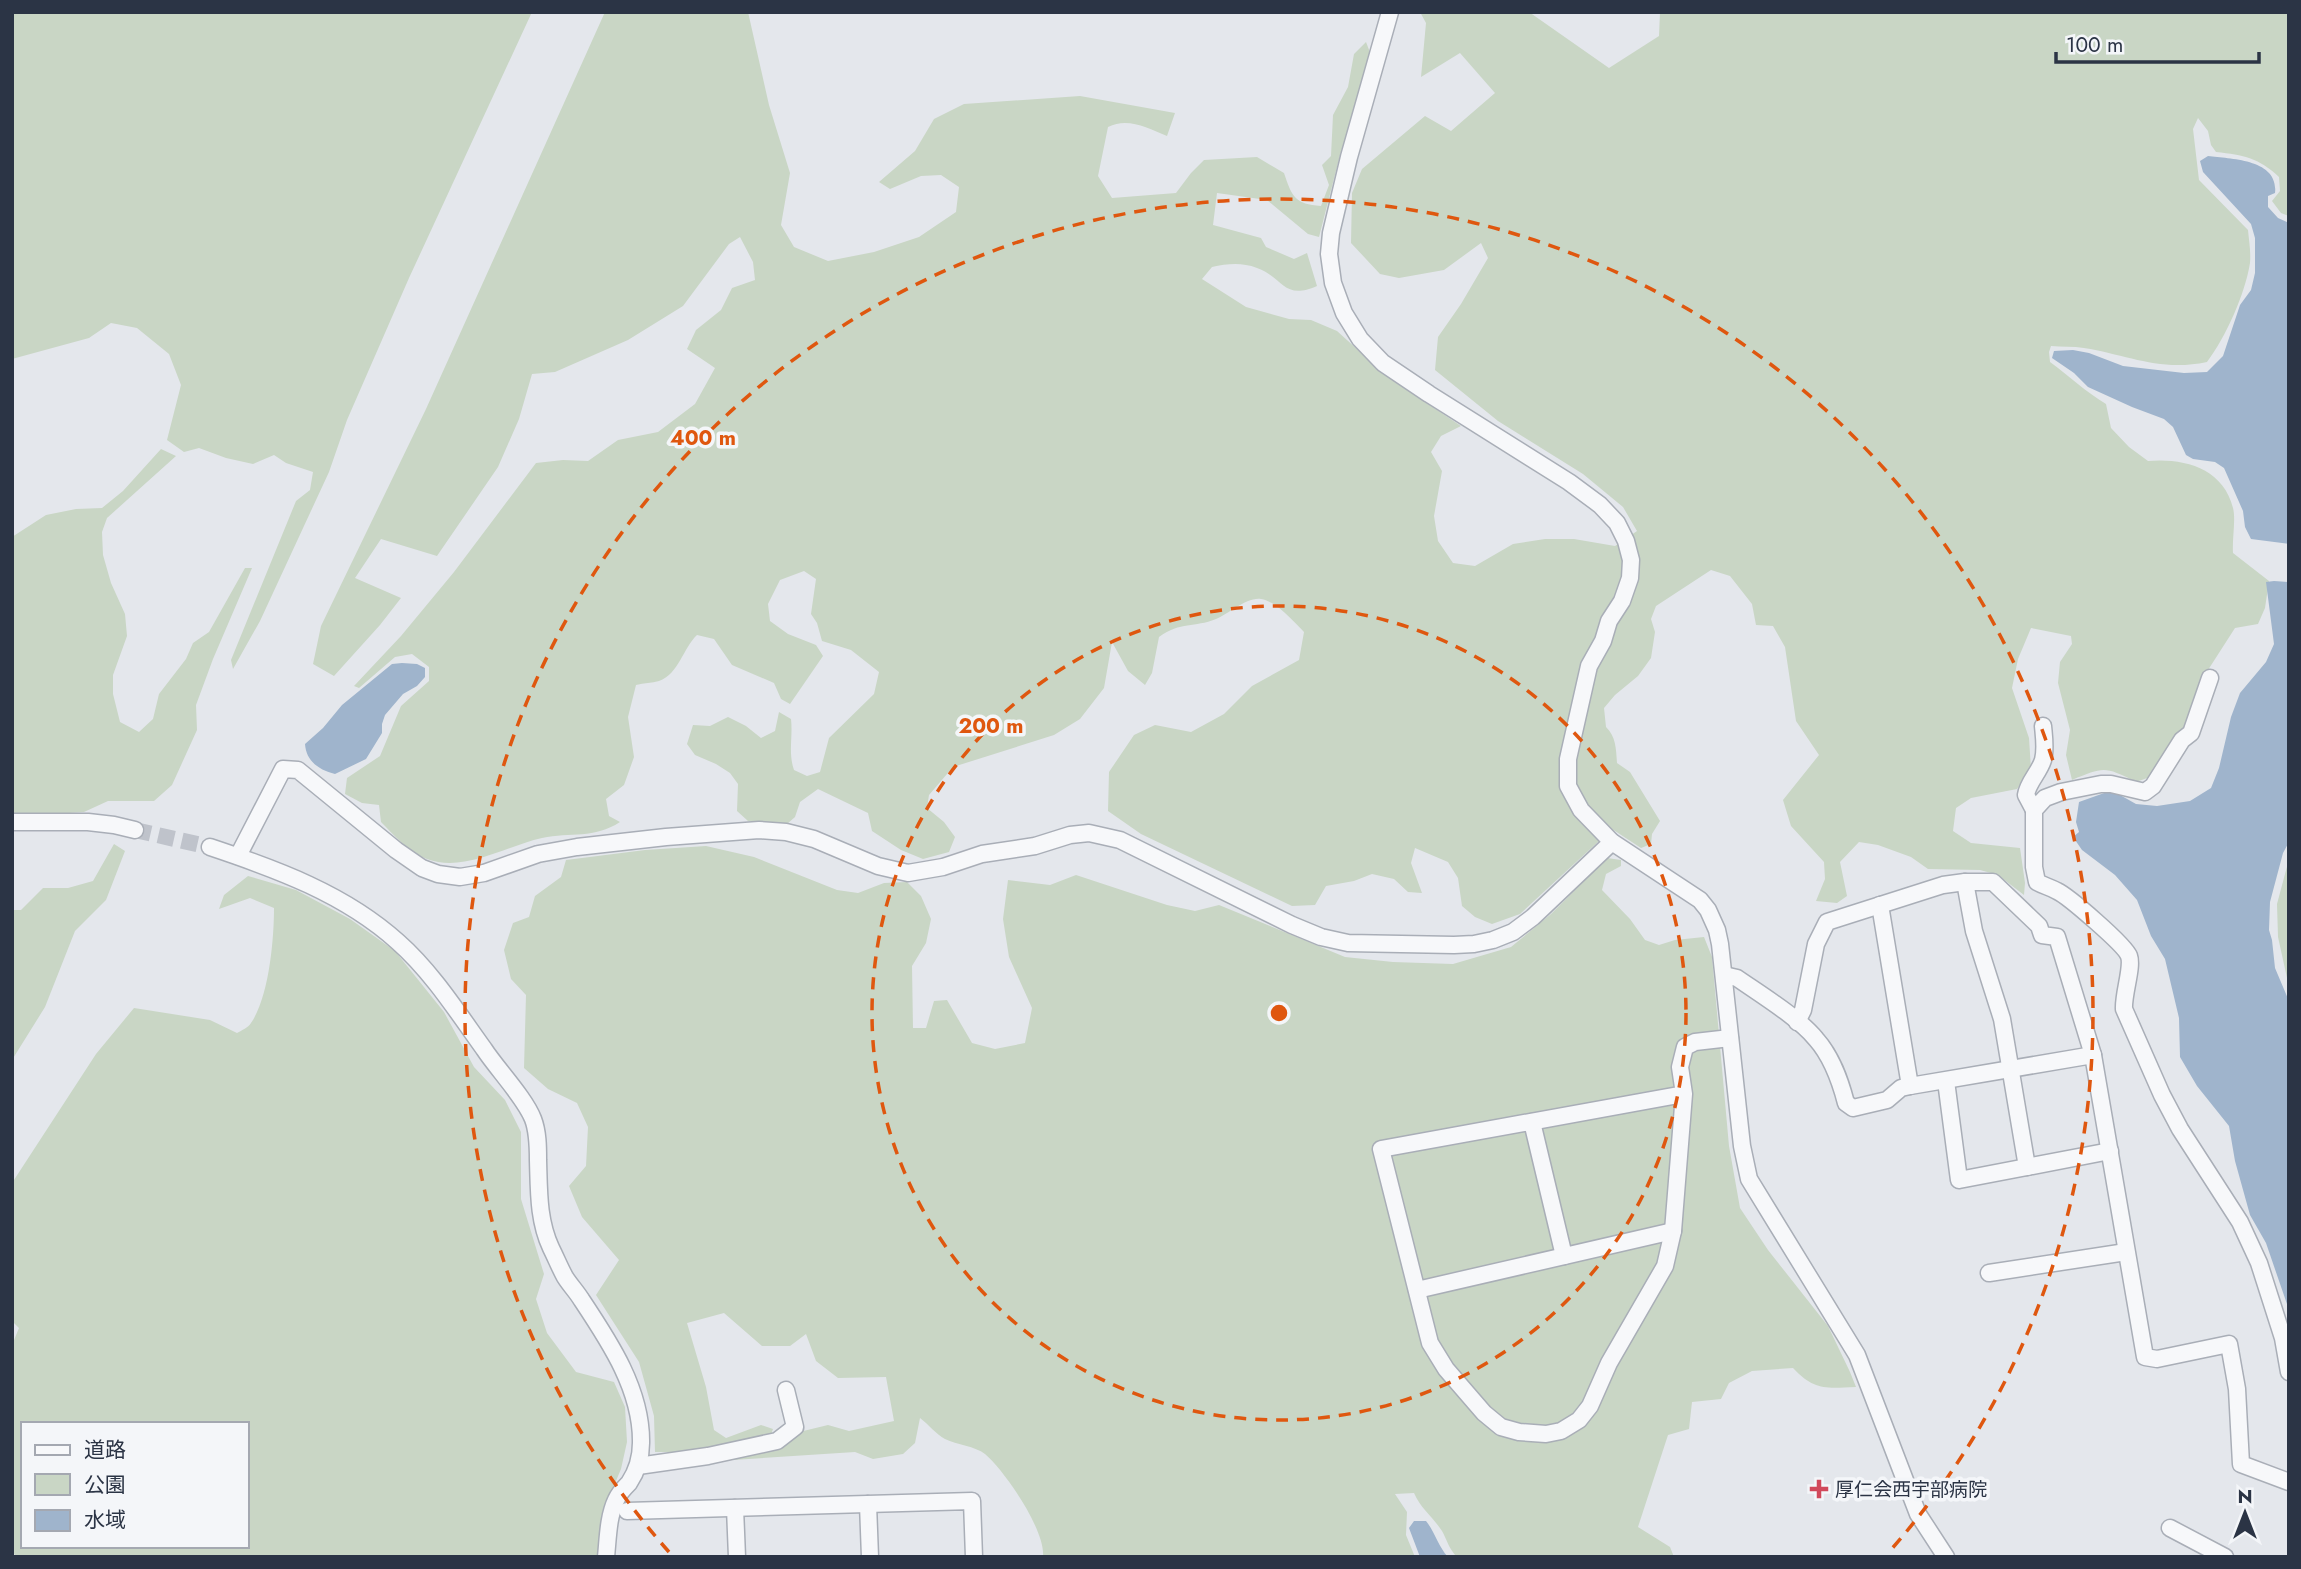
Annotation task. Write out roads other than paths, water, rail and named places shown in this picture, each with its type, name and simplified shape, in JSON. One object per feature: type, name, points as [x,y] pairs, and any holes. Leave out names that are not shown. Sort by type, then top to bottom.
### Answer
[{"type":"street","points":[[1390,12],[1349,157],[1331,233],[1329,254],[1333,283],[1344,313],[1360,339],[1383,363],[1569,482],[1600,505],[1622,532],[1631,559],[1630,579],[1622,601],[1609,621],[1603,641],[1589,666],[1568,759],[1568,786],[1581,810],[1612,842],[1700,900],[1708,910],[1717,930],[1724,975],[1742,1146],[1749,1179],[1857,1354],[1918,1514],[1946,1557]]},
{"type":"street","points":[[2034,810],[2045,798],[2101,784],[2145,792],[2152,786],[2182,740],[2191,733],[2210,678]]},
{"type":"street","points":[[2043,726],[2043,760],[2027,787],[2026,796],[2034,810],[2034,867],[2037,882],[2056,890],[2073,902],[2122,945],[2129,955],[2130,966],[2123,996],[2124,1009],[2180,1129],[2233,1210],[2259,1263],[2283,1338],[2289,1373]]},
{"type":"street","points":[[237,856],[283,769],[298,771],[313,781],[396,850],[422,868],[438,874],[460,877],[484,873],[538,854],[577,847],[666,836],[759,831],[786,832],[814,839],[878,866],[908,873],[943,867],[982,854],[1035,846],[1070,835],[1089,833],[1120,840],[1321,937],[1348,943],[1454,945],[1474,944],[1513,932],[1533,917],[1612,842]]},
{"type":"street","points":[[12,822],[88,822],[135,830]]},
{"type":"street","points":[[210,847],[265,865],[299,880],[367,918],[399,942],[444,993],[523,1101],[533,1119],[537,1139],[540,1214],[544,1233],[565,1278],[581,1299],[630,1384],[638,1413],[641,1443],[638,1465],[630,1481],[617,1496],[611,1513],[606,1557]]},
{"type":"street","points":[[1965,882],[1974,931],[2003,1019],[2027,1167]]},
{"type":"street","points":[[1797,1023],[1803,1010],[1816,944],[1827,922],[1943,885],[1993,882],[2039,926],[2042,935],[2057,937],[2093,1055],[2145,1357],[2157,1359],[2229,1344],[2237,1389],[2241,1464],[2289,1482]]},
{"type":"street","points":[[1880,905],[1910,1086]]},
{"type":"street","points":[[1724,975],[1737,978],[1814,1037],[1826,1053],[1840,1082],[1846,1103],[1853,1108],[1887,1100],[1901,1088],[1910,1086],[2093,1055]]},
{"type":"street","points":[[1684,1094],[1381,1149],[1430,1343],[1446,1369],[1484,1413],[1501,1427],[1519,1432],[1546,1434],[1561,1431],[1579,1420],[1590,1406],[1609,1363],[1665,1266],[1673,1231],[1684,1094],[1680,1067],[1685,1047],[1695,1042],[1730,1038]]},
{"type":"street","points":[[1947,1081],[1959,1180],[2110,1151]]},
{"type":"street","points":[[1532,1122],[1564,1256]]},
{"type":"street","points":[[1417,1290],[1673,1231]]},
{"type":"street","points":[[1989,1273],[2126,1252]]},
{"type":"street","points":[[638,1465],[708,1456],[777,1441],[794,1427],[786,1390]]},
{"type":"street","points":[[627,1511],[972,1501],[974,1557]]},
{"type":"street","points":[[868,1504],[870,1557]]},
{"type":"street","points":[[735,1508],[737,1557]]},
{"type":"street","points":[[2170,1528],[2225,1557]]},
{"type":"water","points":[[2208,156],[2240,160],[2262,167],[2274,182],[2275,193],[2268,196],[2268,207],[2278,218],[2289,223],[2289,544],[2251,539],[2245,527],[2243,511],[2224,468],[2215,462],[2193,459],[2186,455],[2173,427],[2164,419],[2088,387],[2074,373],[2052,358],[2054,351],[2073,350],[2123,366],[2184,373],[2207,372],[2223,356],[2240,305],[2251,290],[2255,273],[2255,238],[2251,224],[2203,172],[2200,161]]},
{"type":"water","points":[[2266,582],[2289,582],[2289,842],[2283,853],[2270,902],[2269,930],[2275,968],[2289,1001],[2289,1310],[2266,1243],[2250,1215],[2235,1161],[2229,1126],[2197,1086],[2180,1057],[2179,1018],[2165,959],[2151,936],[2137,900],[2115,875],[2082,850],[2073,837],[2079,832],[2076,822],[2079,802],[2107,792],[2120,795],[2136,804],[2157,806],[2190,801],[2211,788],[2240,693],[2266,662],[2274,644]]},
{"type":"water","points":[[392,664],[417,664],[425,668],[425,677],[417,686],[403,694],[385,715],[382,733],[366,759],[335,774],[314,764],[305,744],[342,705]]},
{"type":"water","points":[[1414,1521],[1426,1521],[1448,1557],[1420,1557],[1409,1528]]},
{"type":"tunnel","points":[[135,830],[210,847]]},
{"type":"place","name":"厚仁会西宇部病院","points":[[1819,1489]]}]
